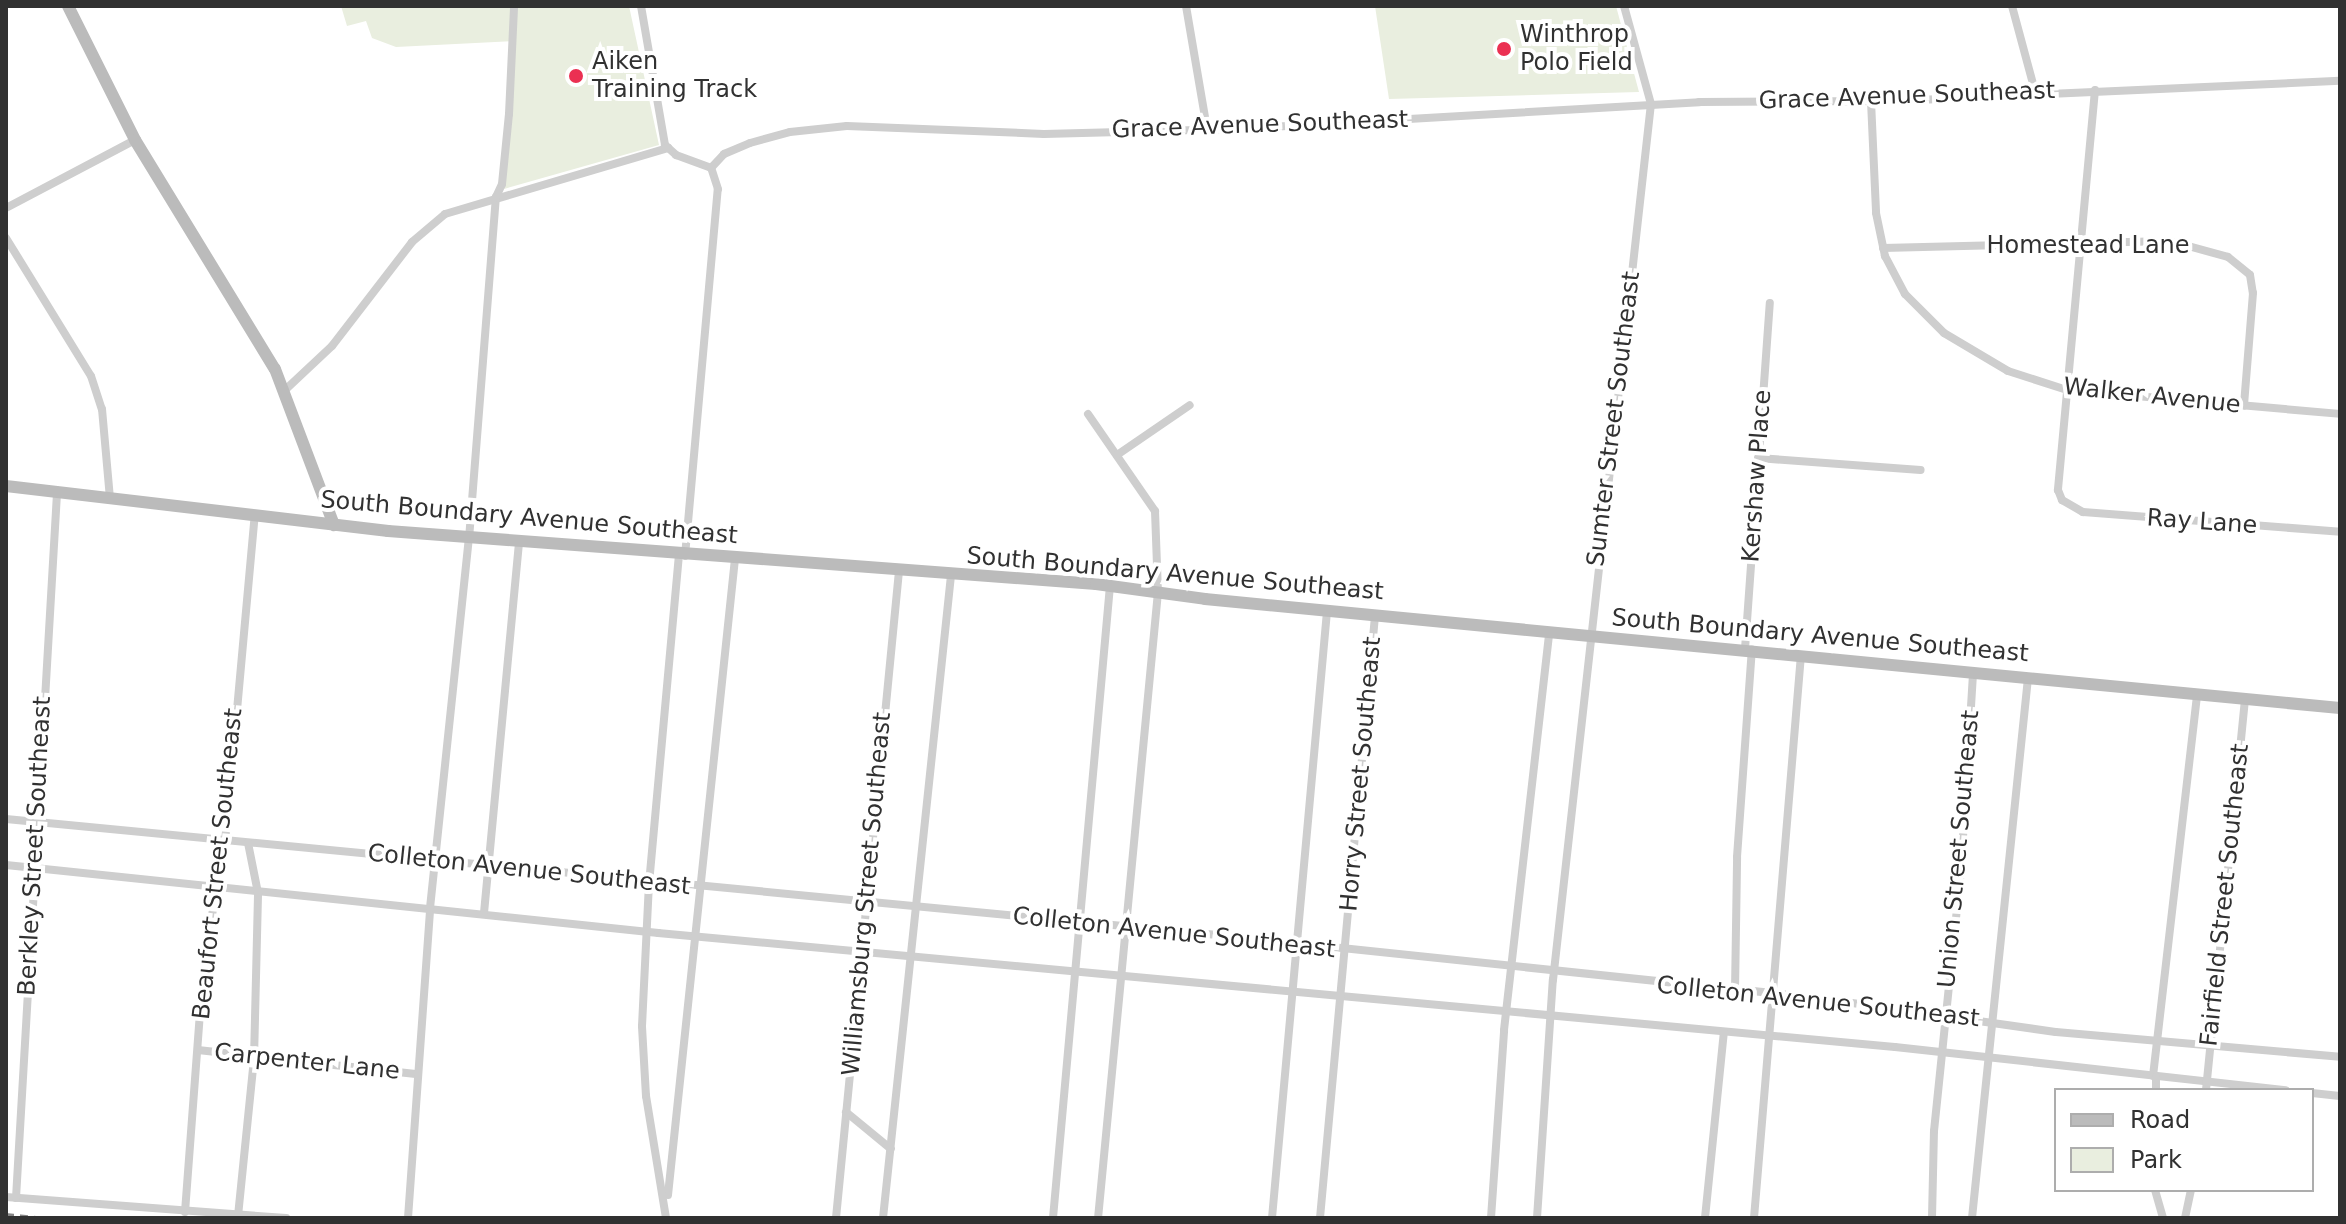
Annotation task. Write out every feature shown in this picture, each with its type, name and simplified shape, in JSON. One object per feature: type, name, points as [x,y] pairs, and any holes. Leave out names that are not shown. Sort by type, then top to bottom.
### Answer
[{"type":"street","points":[[68,6],[135,140],[254,329],[284,391],[334,525]]},
{"type":"street","points":[[408,1218],[430,908],[469,539],[496,197],[505,156],[514,6]]},
{"type":"street","points":[[641,6],[668,148]]},
{"type":"street","points":[[1186,6],[1207,129]]},
{"type":"street","name":"Sumter Street Southeast","points":[[1537,1218],[1551,1016],[1589,636],[1651,104],[1624,6]]},
{"type":"street","points":[[2012,6],[2035,91]]},
{"type":"street","name":"Grace Avenue Southeast","points":[[711,168],[724,154],[750,143],[821,128],[1044,134],[1207,129],[1651,104],[1871,101],[2035,91],[2340,81]]},
{"type":"street","points":[[2067,390],[2095,90]]},
{"type":"street","name":"Walker Avenue","points":[[1871,101],[1883,248],[1905,294],[1944,333],[2008,371],[2067,390],[2340,414]]},
{"type":"street","points":[[6,208],[135,140]]},
{"type":"street","points":[[284,391],[332,346],[429,225],[496,197],[668,148],[711,168],[718,189],[646,931],[646,1096],[667,1204]]},
{"type":"street","points":[[6,238],[91,376],[102,409],[110,499]]},
{"type":"street","name":"Homestead Lane","points":[[1883,248],[2170,241],[2201,246],[2246,271],[2253,293],[2244,406]]},
{"type":"street","name":"Kershaw Place","points":[[1735,991],[1737,857],[1758,458],[1770,303]]},
{"type":"street","name":"Ray Lane","points":[[2067,390],[2058,490],[2065,504],[2083,512],[2180,522],[2340,532]]},
{"type":"street","points":[[1117,455],[1190,405]]},
{"type":"street","points":[[1088,414],[1155,511],[1158,592],[1098,1218]]},
{"type":"street","points":[[1758,458],[1921,470]]},
{"type":"street","name":"South Boundary Avenue Southeast","points":[[6,486],[469,539],[1110,586],[1375,616],[2340,708]]},
{"type":"street","name":"Berkley Street Southeast","points":[[11,1198],[35,869],[57,493]]},
{"type":"street","name":"Beaufort Street Southeast","points":[[185,1212],[213,888],[225,842],[255,515]]},
{"type":"street","points":[[484,913],[497,735],[519,543]]},
{"type":"street","points":[[666,1218],[692,934],[735,559]]},
{"type":"street","name":"Williamsburg Street Southeast","points":[[836,1218],[899,571]]},
{"type":"street","name":"Williamsburg Street Southeast","points":[[883,1218],[914,956],[951,575]]},
{"type":"street","points":[[1053,1218],[1110,586]]},
{"type":"street","name":"Horry Street Southeast","points":[[1292,991],[1327,611]]},
{"type":"street","name":"Horry Street Southeast","points":[[1320,1218],[1375,616]]},
{"type":"street","points":[[1491,1218],[1506,1010],[1549,632]]},
{"type":"street","points":[[1754,1218],[1801,655]]},
{"type":"street","name":"Union Street Southeast","points":[[1932,1218],[1941,1053],[1961,870],[1973,672]]},
{"type":"street","name":"Union Street Southeast","points":[[1972,1218],[2028,678]]},
{"type":"street","name":"Fairfield Street Southeast","points":[[2156,1088],[2157,1041],[2197,694]]},
{"type":"street","name":"Fairfield Street Southeast","points":[[2207,1085],[2245,699]]},
{"type":"street","name":"Colleton Avenue Southeast","points":[[6,819],[1512,966],[2210,1047],[2340,1057]]},
{"type":"street","name":"Beaufort Street Southeast","points":[[238,1216],[254,1059],[258,893],[248,843]]},
{"type":"street","name":"Colleton Avenue Southeast","points":[[6,865],[646,931],[1768,1035],[2254,1088]]},
{"type":"street","points":[[1272,1218],[1292,991]]},
{"type":"street","points":[[1705,1218],[1724,1032]]},
{"type":"street","name":"Carpenter Lane","points":[[198,1050],[254,1059],[416,1074]]},
{"type":"street","points":[[2314,1093],[2340,1096]]},
{"type":"street","points":[[846,1112],[891,1149]]},
{"type":"street","points":[[2156,1192],[2163,1218]]},
{"type":"street","points":[[2185,1218],[2191,1192]]},
{"type":"street","points":[[11,1198],[286,1218]]},
{"type":"green space","name":"Aiken Training Track","points":[[341,6],[629,6],[659,145],[504,189],[513,41],[396,47],[372,38],[366,21],[347,26]]},
{"type":"green space","name":"Winthrop Polo Field","points":[[1375,6],[1616,6],[1639,92],[1389,99]]},
{"type":"railway","points":[[6,1214],[46,1218]]},
{"type":"place","name":"Winthrop Polo Field","points":[[1504,49]]},
{"type":"place","name":"Aiken Training Track","points":[[576,76]]}]
